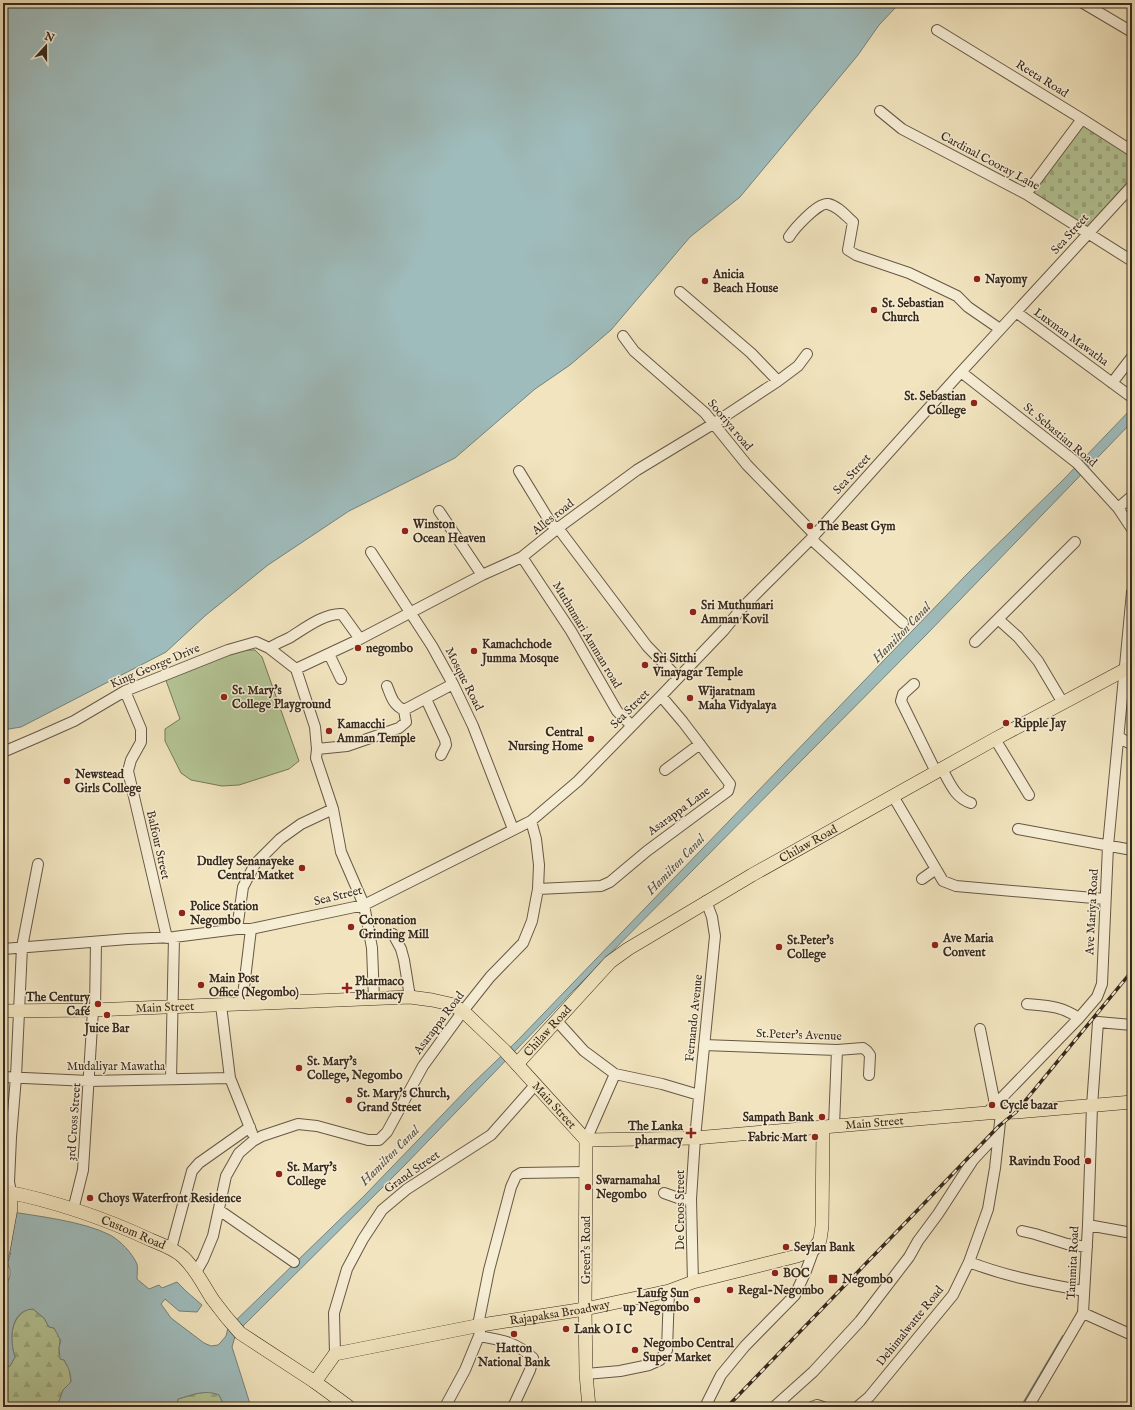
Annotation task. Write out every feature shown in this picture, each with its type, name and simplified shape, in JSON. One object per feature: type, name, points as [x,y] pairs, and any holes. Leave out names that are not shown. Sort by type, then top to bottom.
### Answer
[{"type":"main road","name":"Chilaw Road","points":[[517,1064],[610,962],[628,949],[706,901],[995,739],[1129,667]]},
{"type":"main road","name":"Main Street","points":[[3,1011],[94,1010],[410,997],[432,1000],[450,1004],[463,1011],[505,1050],[586,1140],[695,1138],[994,1110],[1092,1106],[1132,1102]]},
{"type":"main road","points":[[814,1249],[820,1240],[822,1226],[828,1126]]},
{"type":"main road","name":"Green's Road","points":[[586,1140],[585,1309],[586,1374],[589,1407]]},
{"type":"main road","points":[[3,1252],[11,1208],[7,1192]]},
{"type":"main road","name":"Custom Road","points":[[7,1192],[34,1198],[73,1210],[133,1231],[183,1256],[196,1272],[213,1300],[230,1323],[251,1341],[315,1382],[349,1407]]},
{"type":"main road","name":"Rajapaksa Broadway","points":[[334,1354],[479,1329],[669,1291],[693,1282],[796,1256],[814,1249]]},
{"type":"main road","points":[[315,1382],[334,1354]]},
{"type":"street","points":[[1083,3],[1132,32]]},
{"type":"street","name":"Reeta Road","points":[[937,30],[1132,151]]},
{"type":"street","name":"Cardinal Cooray Lane","points":[[880,111],[902,129],[1026,194],[1087,234],[1132,261]]},
{"type":"street","points":[[1026,194],[1082,119]]},
{"type":"street","name":"Sea Street","points":[[3,949],[170,937],[237,929],[251,929],[364,905],[531,821],[578,781],[813,537],[1000,329],[1132,186]]},
{"type":"street","points":[[788,237],[794,229],[821,205],[827,204],[837,208],[853,222],[848,250],[856,255],[909,273],[957,296],[968,307],[1000,329]]},
{"type":"street","points":[[680,292],[751,353],[778,381]]},
{"type":"street","name":"Luxman Mawatha","points":[[1016,312],[1130,396]]},
{"type":"street","name":"Sooriya road","points":[[623,336],[634,350],[705,413],[747,464],[813,537],[903,624]]},
{"type":"street","name":"Alles road","points":[[296,669],[360,640],[482,575],[522,557],[558,528],[636,470],[713,424],[778,381],[798,366],[807,354]]},
{"type":"street","points":[[1112,383],[1132,357]]},
{"type":"street","name":"St. Sebastian Road","points":[[961,372],[1077,463],[1118,508],[1132,529]]},
{"type":"street","points":[[519,471],[552,525],[558,528],[647,646],[678,678]]},
{"type":"street","points":[[1118,508],[1132,496]]},
{"type":"street","points":[[440,511],[482,575]]},
{"type":"street","points":[[975,642],[1075,542]]},
{"type":"street","name":"Mosque Road","points":[[371,552],[432,646],[453,684],[473,726],[513,829]]},
{"type":"street","name":"Muthumari Amman road","points":[[522,557],[572,631],[618,711],[632,725]]},
{"type":"street","points":[[1129,667],[1132,592]]},
{"type":"street","points":[[360,640],[342,614],[335,613],[308,625],[289,638],[269,648],[296,669],[315,727],[317,749],[316,758],[334,809],[341,852],[364,905],[372,948],[374,999]]},
{"type":"street","points":[[998,619],[1018,637],[1038,661],[1063,703]]},
{"type":"street","name":"King George Drive","points":[[3,752],[74,721],[125,691],[228,650],[256,642],[269,648]]},
{"type":"street","points":[[329,654],[341,679]]},
{"type":"street","name":"Ave Mariya Road","points":[[994,1110],[1079,1018],[1097,996],[1102,984],[1108,846],[1119,737],[1129,667]]},
{"type":"street","points":[[404,710],[453,684]]},
{"type":"street","points":[[914,684],[903,694],[901,701],[939,770],[957,795],[964,801],[971,803]]},
{"type":"street","points":[[387,686],[393,702],[404,710]]},
{"type":"street","name":"Balfour Street","points":[[125,691],[141,729],[141,742],[131,760],[128,771],[170,937],[173,1007],[171,1079]]},
{"type":"street","name":"Asarappa Lane","points":[[538,888],[601,886],[610,882],[647,850],[728,791],[730,784],[683,722],[661,696]]},
{"type":"street","points":[[426,699],[445,740],[446,745],[441,755]]},
{"type":"street","points":[[317,749],[347,746],[399,728],[406,722],[404,710]]},
{"type":"street","points":[[1119,737],[1132,745]]},
{"type":"street","points":[[995,739],[1029,795]]},
{"type":"street","points":[[665,770],[700,744]]},
{"type":"street","points":[[893,796],[943,881],[956,886],[1106,899]]},
{"type":"street","points":[[237,929],[243,888],[255,864],[285,835],[301,824],[334,809]]},
{"type":"street","name":"Asarappa Road","points":[[196,1272],[203,1260],[213,1236],[226,1176],[239,1153],[253,1141],[262,1136],[298,1124],[317,1126],[368,1140],[379,1140],[387,1132],[423,1066],[490,977],[523,943],[532,921],[538,888],[539,864],[536,839],[531,821]]},
{"type":"street","points":[[1018,829],[1132,850]]},
{"type":"street","points":[[7,1192],[9,1182],[16,1077],[22,947],[38,864]]},
{"type":"street","points":[[922,879],[936,869]]},
{"type":"street","name":"Fernando Avenue","points":[[695,1138],[715,936],[712,917],[706,901]]},
{"type":"street","points":[[242,1004],[251,929]]},
{"type":"street","points":[[393,934],[401,949],[404,960],[410,997]]},
{"type":"street","name":"3rd Cross Street","points":[[73,1210],[83,1170],[94,1010],[96,942]]},
{"type":"street","points":[[1027,1004],[1057,1007],[1067,1010],[1079,1018]]},
{"type":"street","points":[[221,1005],[230,1078],[250,1127],[253,1141]]},
{"type":"street","points":[[556,1020],[584,1051],[615,1074],[662,1084],[699,1095]]},
{"type":"street","name":"Tammita Road","points":[[1028,1407],[1083,1313],[1092,1106],[1098,1022],[1132,1025]]},
{"type":"street","name":"Dehimalwatte Road","points":[[857,1407],[869,1397],[953,1295],[969,1262],[988,1209],[995,1168],[998,1133],[980,1029]]},
{"type":"street","name":"St.Peter's Avenue","points":[[704,1044],[837,1050],[863,1048],[868,1051],[870,1055],[869,1075]]},
{"type":"street","points":[[828,1126],[837,1050]]},
{"type":"street","points":[[586,1140],[615,1074]]},
{"type":"street","name":"Mudaliyar Mawatha","points":[[3,1076],[89,1081],[230,1078]]},
{"type":"street","name":"Grand Street","points":[[334,1354],[334,1313],[347,1269],[363,1239],[382,1210],[407,1189],[491,1135],[536,1084]]},
{"type":"street","points":[[171,1249],[192,1171],[199,1163],[250,1127]]},
{"type":"street","points":[[774,1407],[813,1372],[860,1321],[909,1257],[972,1160],[998,1133]]},
{"type":"street","name":"De Croos Street","points":[[693,1282],[691,1199],[695,1138]]},
{"type":"street","points":[[445,1407],[465,1370],[479,1329],[489,1270],[511,1187],[516,1176],[521,1173],[586,1172]]},
{"type":"street","points":[[664,1193],[681,1199],[691,1199]]},
{"type":"street","points":[[219,1210],[294,1262]]},
{"type":"street","points":[[1088,1225],[1132,1233]]},
{"type":"street","points":[[1022,1231],[1067,1244],[1087,1247]]},
{"type":"street","points":[[705,1407],[721,1375],[745,1346],[795,1295],[806,1272],[814,1249]]},
{"type":"street","points":[[969,1262],[1022,1279],[1084,1291]]},
{"type":"street","points":[[586,1374],[620,1371],[649,1365],[660,1360],[667,1350],[669,1291]]},
{"type":"street","points":[[1083,1313],[1132,1335]]},
{"type":"street","points":[[479,1329],[512,1343],[526,1351],[533,1358],[530,1370],[513,1407]]},
{"type":"street","points":[[812,1407],[820,1405],[822,1407]]},
{"type":"green space","points":[[1082,122],[1132,155],[1132,177],[1086,228],[1030,192]]},
{"type":"green space","name":"St. Mary's College Playground","points":[[228,650],[255,650],[262,657],[299,761],[289,769],[239,785],[222,786],[191,780],[181,773],[165,741],[165,729],[180,719],[164,675]]},
{"type":"green space","points":[[29,1309],[33,1309],[44,1318],[49,1327],[54,1328],[57,1332],[60,1340],[59,1353],[69,1368],[71,1382],[63,1390],[57,1407],[3,1407],[3,1367],[10,1366],[15,1357],[12,1343],[13,1329],[18,1317]]},
{"type":"green space","points":[[211,1392],[219,1395],[225,1407],[174,1407],[177,1404],[178,1399],[199,1393]]},
{"type":"water","points":[[3,3],[897,3],[897,6],[879,25],[858,55],[740,197],[690,237],[611,330],[570,365],[535,389],[455,458],[349,511],[268,565],[206,615],[166,652],[21,727],[3,730]]},
{"type":"water","points":[[1132,408],[1132,422],[926,635],[572,992],[403,1167],[236,1333],[232,1347],[251,1407],[225,1407],[219,1395],[214,1393],[198,1393],[178,1399],[177,1404],[174,1407],[57,1407],[63,1390],[71,1382],[70,1373],[64,1360],[60,1359],[59,1347],[61,1341],[54,1328],[49,1327],[44,1318],[33,1309],[25,1311],[16,1320],[12,1335],[15,1357],[10,1366],[3,1367],[3,1293],[10,1276],[10,1269],[7,1263],[11,1253],[3,1250],[3,1203],[6,1211],[45,1217],[87,1226],[110,1235],[122,1244],[132,1256],[137,1264],[137,1279],[149,1289],[159,1285],[162,1288],[177,1282],[202,1305],[197,1312],[179,1311],[165,1299],[161,1304],[171,1318],[204,1343],[211,1346],[218,1345],[226,1336],[228,1328],[364,1196],[470,1086],[517,1041],[967,574],[1062,481]]},
{"type":"waterway","points":[[1021,1407],[1063,1336]]},
{"type":"railway","points":[[727,1407],[999,1126],[1016,1112],[1132,971]]},
{"type":"place","name":"Nayomy","points":[[977,279]]},
{"type":"place","name":"Anicia Beach House","points":[[705,281]]},
{"type":"place","name":"St. Sebastian Church","points":[[874,310]]},
{"type":"place","name":"St. Sebastian College","points":[[974,403]]},
{"type":"place","name":"The Beast Gym","points":[[810,526]]},
{"type":"place","name":"Winston Ocean Heaven","points":[[405,531]]},
{"type":"place","name":"Sri Muthumari Amman Kovil","points":[[693,612]]},
{"type":"place","name":"negombo","points":[[358,648]]},
{"type":"place","name":"Kamachchode Jumma Mosque","points":[[474,651]]},
{"type":"place","name":"Sri Sitthi Vinayagar Temple","points":[[645,665]]},
{"type":"place","name":"St. Mary's College Playground","points":[[224,697]]},
{"type":"place","name":"Wijaratnam Maha Vidyalaya","points":[[690,698]]},
{"type":"place","name":"Ripple Jay","points":[[1006,723]]},
{"type":"place","name":"Kamacchi Amman Temple","points":[[329,731]]},
{"type":"place","name":"Central Nursing Home","points":[[591,739]]},
{"type":"place","name":"Newstead Girls College","points":[[67,781]]},
{"type":"place","name":"Dudley Senanayeke Central Matket","points":[[302,868]]},
{"type":"place","name":"Police Station Negombo","points":[[182,913]]},
{"type":"place","name":"Coronation Grinding Mill","points":[[351,927]]},
{"type":"place","name":"Ave Maria Convent","points":[[935,945]]},
{"type":"place","name":"St.Peter's College","points":[[779,947]]},
{"type":"place","name":"Main Post Office (Negombo)","points":[[201,985]]},
{"type":"place","name":"Pharmaco Pharmacy","points":[[347,988]]},
{"type":"place","name":"The Century Café","points":[[98,1004]]},
{"type":"place","name":"Juice Bar","points":[[107,1015]]},
{"type":"place","name":"St. Mary's College, Negombo","points":[[299,1068]]},
{"type":"place","name":"St. Mary's Church, Grand Street","points":[[349,1100]]},
{"type":"place","name":"Cycle bazar","points":[[992,1105]]},
{"type":"place","name":"Sampath Bank","points":[[822,1117]]},
{"type":"place","name":"The Lanka pharmacy","points":[[691,1133]]},
{"type":"place","name":"Fabric Mart","points":[[815,1137]]},
{"type":"place","name":"Ravindu Food","points":[[1088,1161]]},
{"type":"place","name":"St. Mary's College","points":[[279,1174]]},
{"type":"place","name":"Swarnamahal Negombo","points":[[588,1187]]},
{"type":"place","name":"Choys Waterfront Residence","points":[[90,1198]]},
{"type":"place","name":"Seylan Bank","points":[[786,1247]]},
{"type":"place","name":"BOC","points":[[775,1273]]},
{"type":"place","name":"Negombo","points":[[833,1279]]},
{"type":"place","name":"Regal-Negombo","points":[[730,1290]]},
{"type":"place","name":"Laufg Sun up Negombo","points":[[697,1300]]},
{"type":"place","name":"Lank O I C","points":[[566,1329]]},
{"type":"place","name":"Hatton National Bank","points":[[514,1334]]},
{"type":"place","name":"Negombo Central Super Market","points":[[635,1350]]},
{"type":"water label","name":"Hamilton Canal","points":[[902,633]]},
{"type":"water label","name":"Hamilton Canal","points":[[676,865]]},
{"type":"water label","name":"Hamilton Canal","points":[[390,1156]]}]
